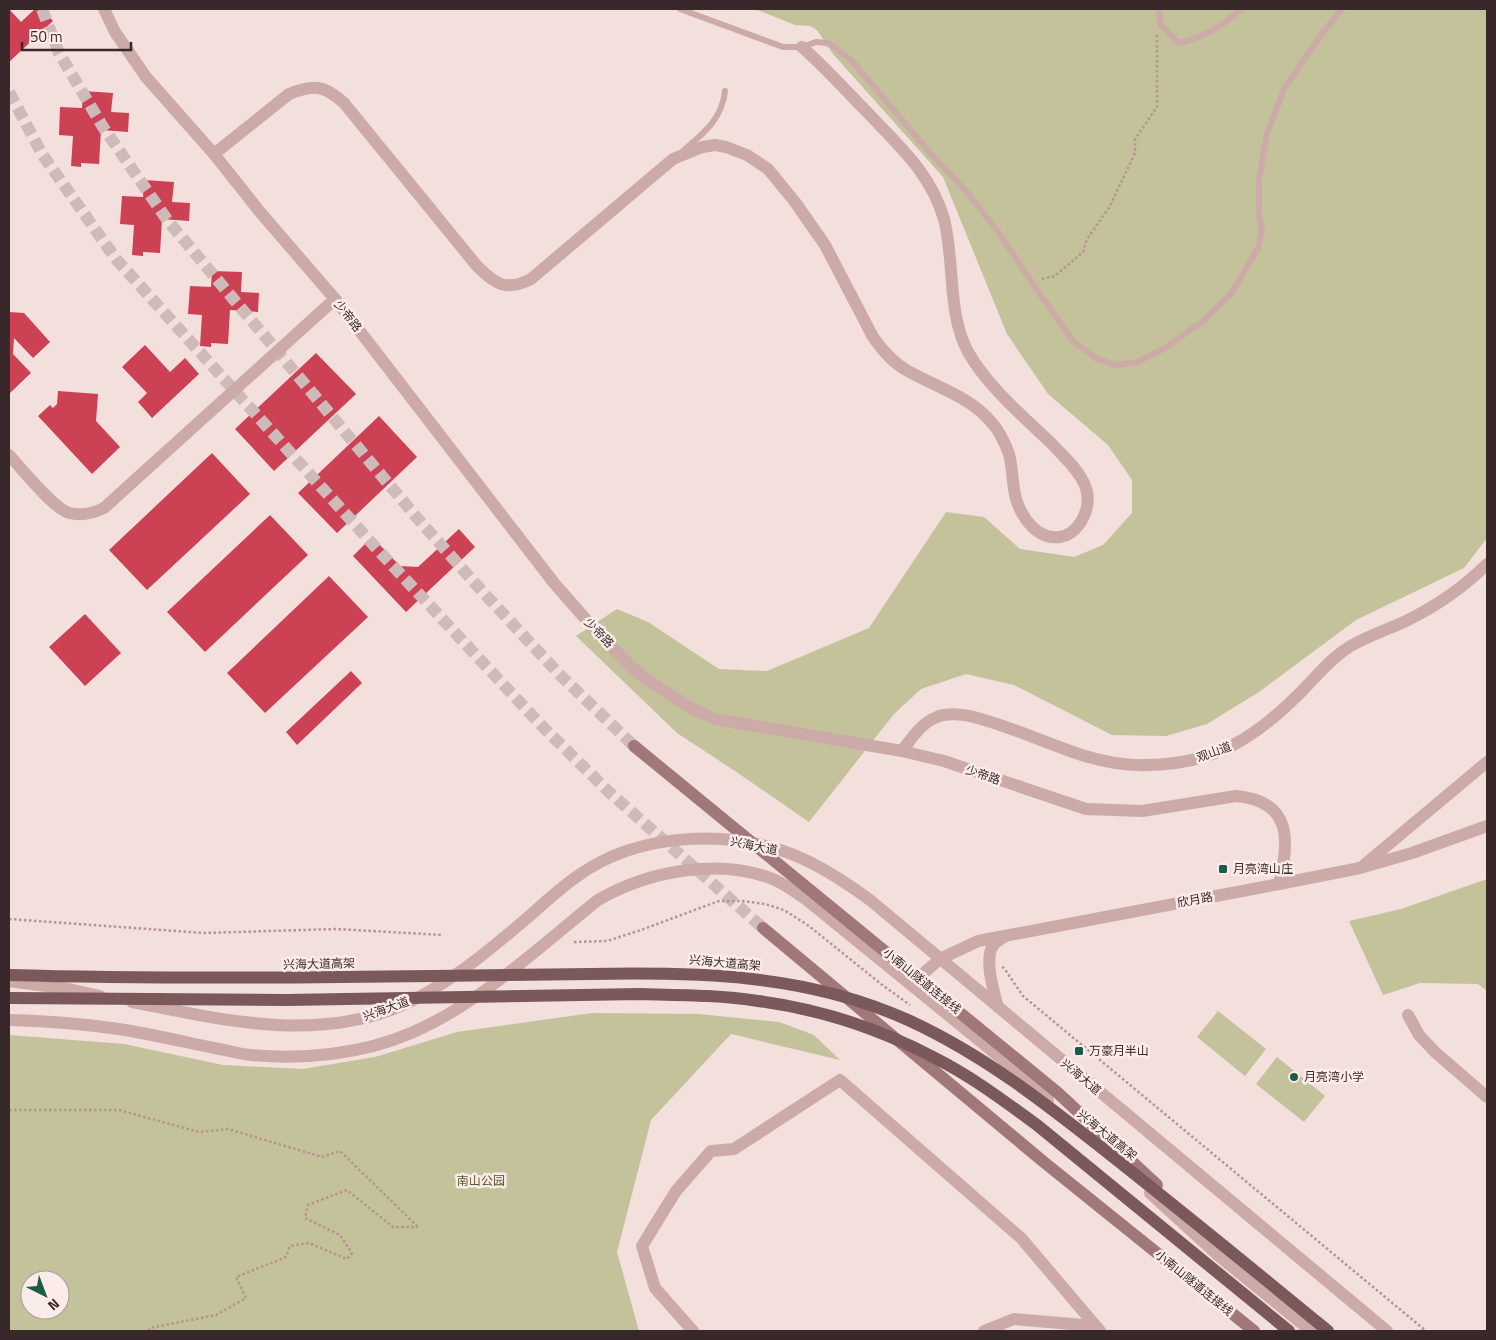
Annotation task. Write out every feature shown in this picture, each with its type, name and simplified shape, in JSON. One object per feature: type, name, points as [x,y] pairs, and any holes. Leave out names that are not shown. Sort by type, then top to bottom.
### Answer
[{"type":"main road","name":"小南山隧道连接线","points":[[634,746],[1058,1093],[1200,1227]]},
{"type":"main road","name":"小南山隧道连接线","points":[[763,928],[1044,1163],[1254,1331]]},
{"type":"main road","name":"兴海大道高架","points":[[9,975],[286,978],[692,973],[770,980],[874,1006],[936,1033],[962,1047],[1047,1104],[1328,1331]]},
{"type":"main road","points":[[9,998],[287,1000],[640,994],[758,1000],[833,1016],[878,1031],[937,1058],[1038,1124],[1289,1331]]},
{"type":"street","name":"少帝路","points":[[104,9],[116,32],[146,77],[214,154],[260,212],[334,299],[554,583],[596,631],[646,679],[691,708],[715,719],[902,751],[944,761],[1086,809],[1142,810],[1229,797],[1249,798],[1264,804],[1274,811],[1284,828],[1286,843],[1285,859],[1279,884]]},
{"type":"street","points":[[214,154],[289,94],[308,88],[324,88],[333,92],[477,266],[498,284],[508,286],[520,285],[531,279],[673,159],[702,147],[715,145],[747,155],[768,169],[795,202],[825,245],[881,349],[908,371],[979,410],[993,424],[1007,450],[1012,467],[1016,497],[1021,511],[1033,528],[1048,536],[1057,538],[1066,536],[1073,531],[1082,519],[1088,494],[1080,474],[992,384],[967,349],[957,316],[944,222],[935,194],[927,180],[907,155],[802,47]]},
{"type":"street","points":[[9,455],[56,505],[69,512],[84,514],[104,508],[334,299]]},
{"type":"street","name":"观山道","points":[[902,751],[921,728],[938,717],[950,715],[973,716],[1086,756],[1128,765],[1168,765],[1209,756],[1256,733],[1278,714],[1334,658],[1350,647],[1431,608],[1453,594],[1487,564]]},
{"type":"street","points":[[1360,868],[1487,762]]},
{"type":"street","name":"欣月路","points":[[911,984],[940,959],[978,941],[1360,868],[1412,853],[1487,826]]},
{"type":"street","name":"兴海大道","points":[[9,981],[69,989],[240,1023],[298,1026],[363,1019],[396,1008],[425,994],[476,960],[580,874],[610,858],[641,846],[672,840],[702,838],[732,840],[769,847],[800,857],[825,869],[848,884],[1387,1331]]},
{"type":"street","points":[[9,1020],[117,1029],[250,1055],[288,1057],[325,1055],[366,1048],[410,1034],[453,1012],[492,985],[598,900],[616,889],[641,880],[701,869],[753,873],[775,881],[807,900],[911,984],[1001,1058],[1219,1256],[1311,1331]]},
{"type":"street","points":[[998,1007],[991,983],[990,953],[993,945],[1005,936]]},
{"type":"street","points":[[1408,1015],[1420,1035],[1435,1052],[1487,1097]]},
{"type":"street","points":[[693,1331],[655,1288],[642,1246],[676,1191],[711,1151],[734,1149],[840,1080],[1021,1238],[1100,1331]]},
{"type":"street","points":[[984,1331],[1014,1319],[1083,1325],[1095,1331]]},
{"type":"lane","points":[[680,9],[783,46],[802,47],[816,42],[827,43],[852,61],[931,154],[967,192],[999,233],[1072,341],[1097,359],[1116,365],[1137,362],[1166,348],[1204,320],[1231,294],[1258,248],[1262,230],[1259,179],[1267,134],[1284,89],[1321,35],[1342,9]]},
{"type":"lane","points":[[1159,9],[1161,25],[1178,43],[1197,39],[1216,29],[1242,9]]},
{"type":"lane","points":[[673,159],[703,134],[717,117],[723,105],[725,91]]},
{"type":"path","points":[[1026,274],[1040,279],[1055,276],[1083,252],[1087,240],[1109,208],[1135,153],[1135,139],[1157,107],[1156,32]]},
{"type":"path","points":[[9,919],[204,933],[336,929],[443,935]]},
{"type":"path","points":[[1004,968],[1023,996],[1426,1331]]},
{"type":"path","points":[[9,1110],[119,1110],[199,1132],[228,1129],[322,1157],[340,1151],[418,1226],[393,1227],[347,1190],[308,1205],[305,1218],[340,1235],[352,1253],[347,1259],[309,1243],[290,1246],[286,1257],[236,1277],[246,1298],[216,1315],[150,1328],[150,1331]]},
{"type":"green space","points":[[755,9],[1487,9],[1487,538],[1464,568],[1356,620],[1259,692],[1207,724],[1166,736],[1112,735],[1014,685],[966,674],[921,689],[894,714],[809,822],[677,733],[576,636],[617,609],[648,622],[719,669],[767,671],[869,628],[946,512],[984,517],[1020,549],[1074,557],[1103,545],[1132,513],[1132,480],[1108,445],[1048,394],[1007,334],[943,177],[833,54],[817,30],[810,26],[795,25]]},
{"type":"green space","points":[[1487,879],[1487,991],[1478,984],[1420,983],[1383,995],[1349,921],[1401,909]]},
{"type":"green space","points":[[1218,1011],[1266,1049],[1245,1076],[1197,1037]]},
{"type":"green space","name":"南山公园","points":[[592,1013],[698,1014],[779,1022],[814,1035],[840,1060],[731,1034],[651,1120],[617,1252],[639,1331],[9,1331],[9,1035],[124,1044],[223,1065],[303,1069],[375,1057],[457,1032]]},
{"type":"green space","points":[[1277,1057],[1325,1096],[1304,1122],[1256,1084]]},
{"type":"building","points":[[9,9],[21,22],[35,9],[42,9],[53,21],[9,62]]},
{"type":"building","points":[[83,91],[113,93],[111,112],[129,113],[128,132],[101,130],[99,164],[81,163],[81,167],[71,166],[73,136],[59,135],[60,107],[82,108]]},
{"type":"building","points":[[144,180],[174,182],[172,202],[190,203],[189,221],[162,219],[160,253],[143,252],[143,256],[132,255],[134,225],[120,224],[122,196],[143,197]]},
{"type":"building","points":[[212,271],[242,272],[241,292],[259,293],[258,312],[230,310],[228,344],[211,343],[211,347],[200,346],[202,315],[188,314],[190,286],[211,287]]},
{"type":"building","points":[[9,312],[24,313],[50,342],[33,358],[14,338],[13,354],[31,373],[10,393],[9,391]]},
{"type":"building","points":[[145,345],[170,372],[185,358],[199,374],[152,418],[138,402],[147,393],[122,367]]},
{"type":"building","points":[[316,353],[356,394],[274,471],[235,429]]},
{"type":"building","points":[[58,391],[98,394],[96,421],[120,447],[92,474],[38,416],[50,405],[53,408],[57,404]]},
{"type":"building","points":[[379,416],[417,457],[337,533],[298,493]]},
{"type":"building","points":[[212,453],[250,494],[147,590],[109,550]]},
{"type":"building","points":[[270,515],[308,555],[205,652],[167,612]]},
{"type":"building","points":[[459,529],[475,547],[406,612],[353,556],[372,537],[400,566],[418,567]]},
{"type":"building","points":[[329,576],[368,617],[265,713],[227,673]]},
{"type":"building","points":[[85,614],[121,653],[85,686],[49,647]]},
{"type":"building","points":[[351,671],[362,683],[297,745],[286,732]]},
{"type":"tunnel","points":[[42,9],[59,53],[103,127],[168,221],[418,519],[560,675],[634,746]]},
{"type":"tunnel","points":[[9,92],[42,154],[116,259],[378,550],[541,725],[609,792],[763,928]]},
{"type":"place","name":"月亮湾山庄","points":[[1223,869]]},
{"type":"place","name":"万豪月半山","points":[[1079,1051]]},
{"type":"place","name":"月亮湾小学","points":[[1294,1077]]}]
